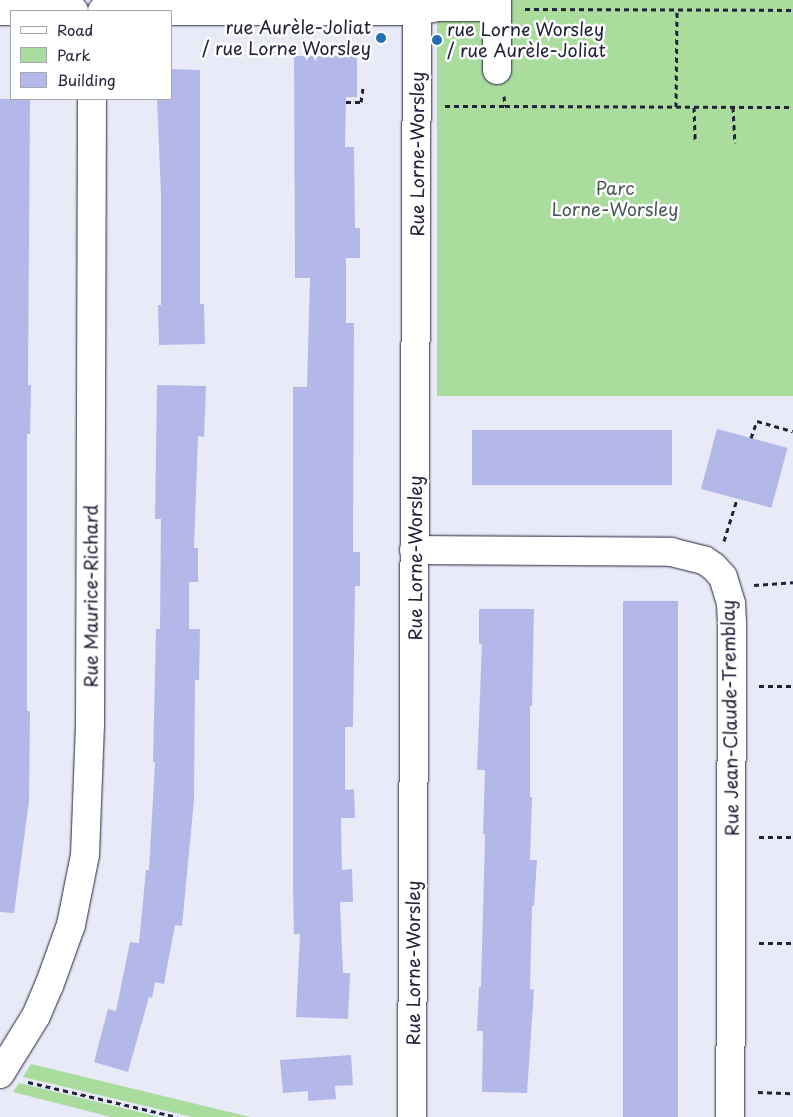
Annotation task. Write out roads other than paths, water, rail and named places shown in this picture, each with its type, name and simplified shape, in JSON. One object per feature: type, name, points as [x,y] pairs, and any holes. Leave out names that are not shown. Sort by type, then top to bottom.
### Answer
[{"type":"street","points":[[154,10],[417,5],[437,7],[497,4],[501,78]]},
{"type":"street","name":"Rue Lorne-Worsley","points":[[412,1117],[417,5]]},
{"type":"street","name":"Rue Maurice-Richard","points":[[10,1077],[28,1030],[49,986],[71,925],[85,855],[90,725],[92,100]]},
{"type":"street","name":"Rue Jean-Claude-Tremblay","points":[[414,550],[671,552],[704,560],[723,577],[732,604],[730,1117]]},
{"type":"place","name":"rue Aurèle-Joliat / rue Lorne Worsley","points":[[381,38]]},
{"type":"place","name":"rue Lorne Worsley / rue Aurèle-Joliat","points":[[437,40]]},
{"type":"park label","name":"Parc Lorne-Worsley","points":[[615,199]]}]
